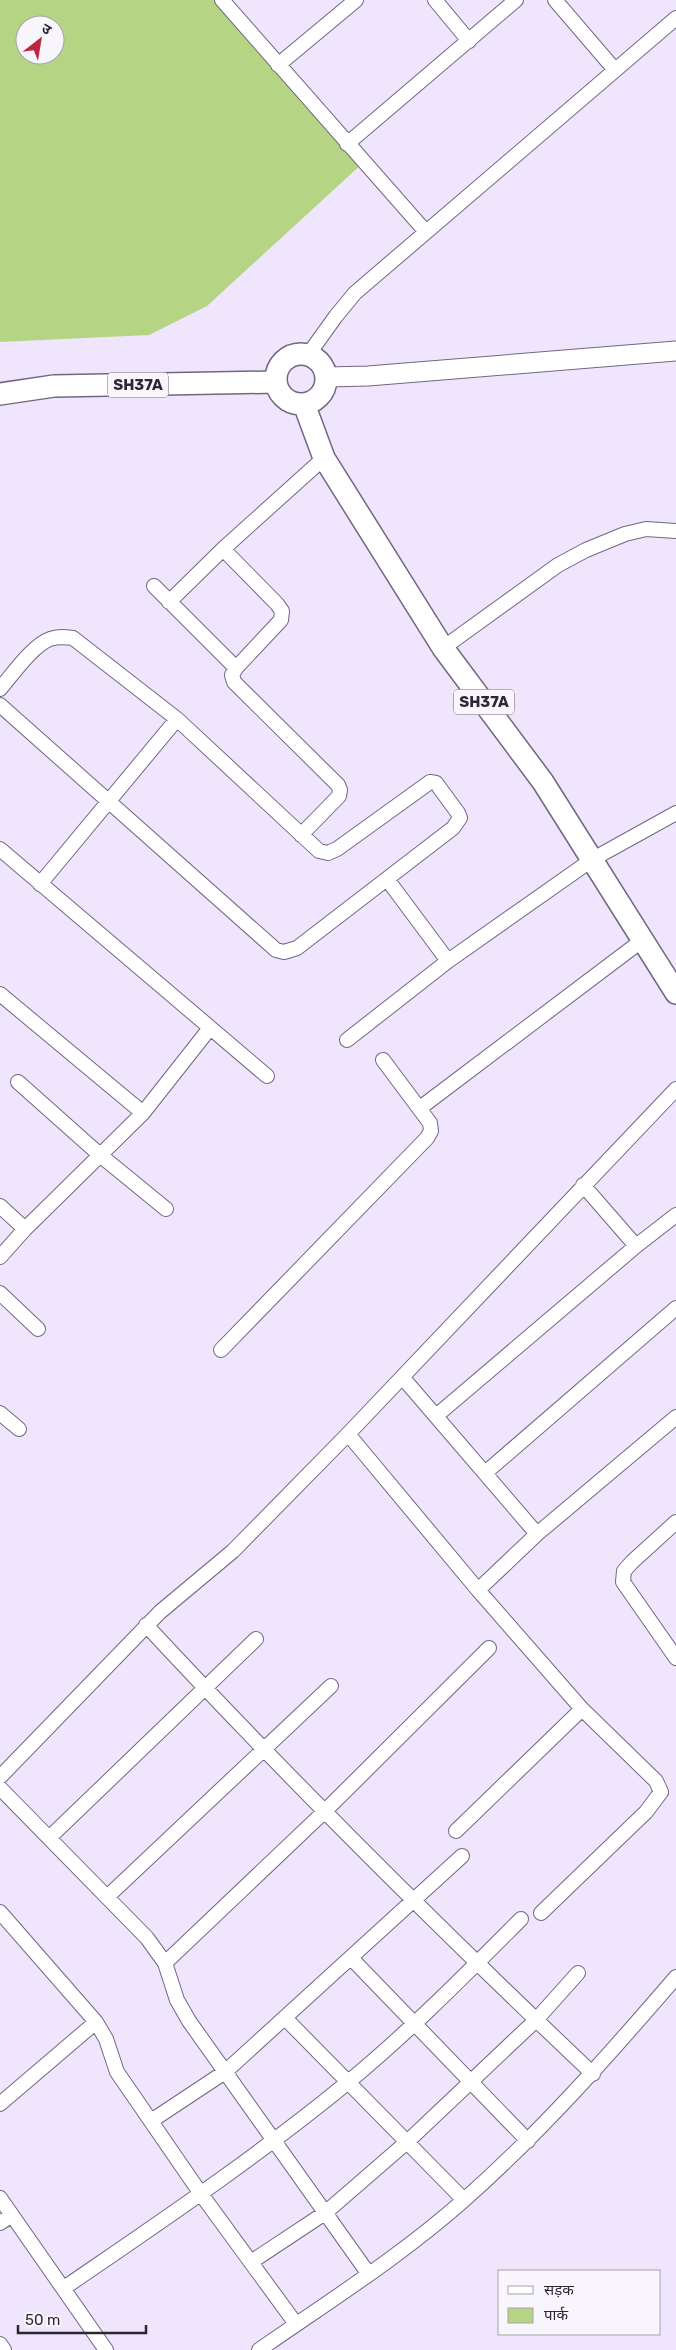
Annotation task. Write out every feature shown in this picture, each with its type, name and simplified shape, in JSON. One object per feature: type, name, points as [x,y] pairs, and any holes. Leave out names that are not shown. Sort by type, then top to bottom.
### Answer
[{"type":"main road","points":[[326,376],[368,376],[676,351]]},
{"type":"main road","points":[[298,354],[308,355],[317,359],[324,367],[326,386],[321,395],[314,401],[304,404],[295,403],[286,399],[279,391],[276,382],[277,372],[282,363],[289,357],[298,354]]},
{"type":"main road","name":"SH37A","points":[[0,394],[54,386],[276,382]]},
{"type":"main road","name":"SH37A","points":[[304,404],[324,458],[443,648],[543,782],[644,939],[676,993]]},
{"type":"street","points":[[222,0],[426,232]]},
{"type":"street","points":[[278,65],[356,0]]},
{"type":"street","points":[[435,0],[469,41]]},
{"type":"street","points":[[347,144],[516,0]]},
{"type":"street","points":[[555,0],[615,70]]},
{"type":"street","points":[[308,355],[355,293],[676,18]]},
{"type":"street","points":[[169,602],[222,549],[324,458]]},
{"type":"street","points":[[443,648],[558,565],[586,550],[625,534],[646,529],[676,531]]},
{"type":"street","points":[[222,549],[278,604],[282,611],[281,620],[236,668],[232,675],[234,682],[338,785],[340,790],[339,796],[301,835]]},
{"type":"street","points":[[154,586],[236,668]]},
{"type":"street","points":[[0,689],[36,648],[48,639],[60,636],[73,638],[177,719],[301,835],[319,850],[328,853],[337,849],[430,782],[436,783],[458,812],[460,818],[458,823],[297,948],[284,952],[276,950],[0,705]]},
{"type":"street","points":[[40,884],[177,719]]},
{"type":"street","points":[[347,1040],[448,962],[593,859],[676,813]]},
{"type":"street","points":[[0,849],[267,1076]]},
{"type":"street","points":[[387,879],[448,962]]},
{"type":"street","points":[[420,1108],[644,939]]},
{"type":"street","points":[[0,994],[143,1113]]},
{"type":"street","points":[[0,1257],[25,1229],[143,1113],[210,1028]]},
{"type":"street","points":[[221,1350],[427,1138],[431,1131],[430,1123],[420,1108],[383,1060]]},
{"type":"street","points":[[18,1082],[100,1155],[166,1209]]},
{"type":"street","points":[[0,1777],[146,1625],[233,1551],[348,1434],[676,1089]]},
{"type":"street","points":[[583,1186],[636,1246]]},
{"type":"street","points":[[0,1206],[25,1229]]},
{"type":"street","points":[[436,1416],[636,1246],[676,1215]]},
{"type":"street","points":[[0,1293],[38,1329]]},
{"type":"street","points":[[485,1473],[676,1308]]},
{"type":"street","points":[[403,1378],[537,1534]]},
{"type":"street","points":[[0,1413],[19,1429]]},
{"type":"street","points":[[478,1590],[537,1534],[676,1417]]},
{"type":"street","points":[[348,1434],[478,1590],[582,1709],[656,1781],[660,1792],[646,1812],[540,1913]]},
{"type":"street","points":[[676,1522],[632,1562],[624,1571],[622,1582],[676,1658]]},
{"type":"street","points":[[146,1625],[264,1749],[415,1900],[476,1964],[593,2074]]},
{"type":"street","points":[[48,1838],[256,1639]]},
{"type":"street","points":[[165,1963],[325,1811],[489,1648]]},
{"type":"street","points":[[107,1897],[332,1686]]},
{"type":"street","points":[[456,1831],[582,1709]]},
{"type":"street","points":[[0,1788],[147,1938],[165,1963],[177,2000],[189,2021],[368,2273]]},
{"type":"street","points":[[151,2121],[225,2072],[462,1856]]},
{"type":"street","points":[[0,1912],[96,2022],[106,2038],[118,2072],[201,2194],[296,2324]]},
{"type":"street","points":[[64,2288],[201,2194],[274,2141],[348,2082],[414,2023],[521,1919]]},
{"type":"street","points":[[351,1958],[528,2141]]},
{"type":"street","points":[[251,2262],[325,2213],[407,2142],[536,2020],[578,1973]]},
{"type":"street","points":[[259,2350],[432,2227],[464,2200],[528,2141],[593,2074],[676,1977]]},
{"type":"street","points":[[285,2018],[464,2200]]},
{"type":"street","points":[[0,2104],[96,2022]]},
{"type":"street","points":[[0,2198],[106,2350]]},
{"type":"street","points":[[0,2223],[12,2215]]},
{"type":"street","points":[[0,2344],[4,2350]]},
{"type":"green space","points":[[0,0],[223,0],[364,162],[207,306],[149,335],[0,342]]}]
